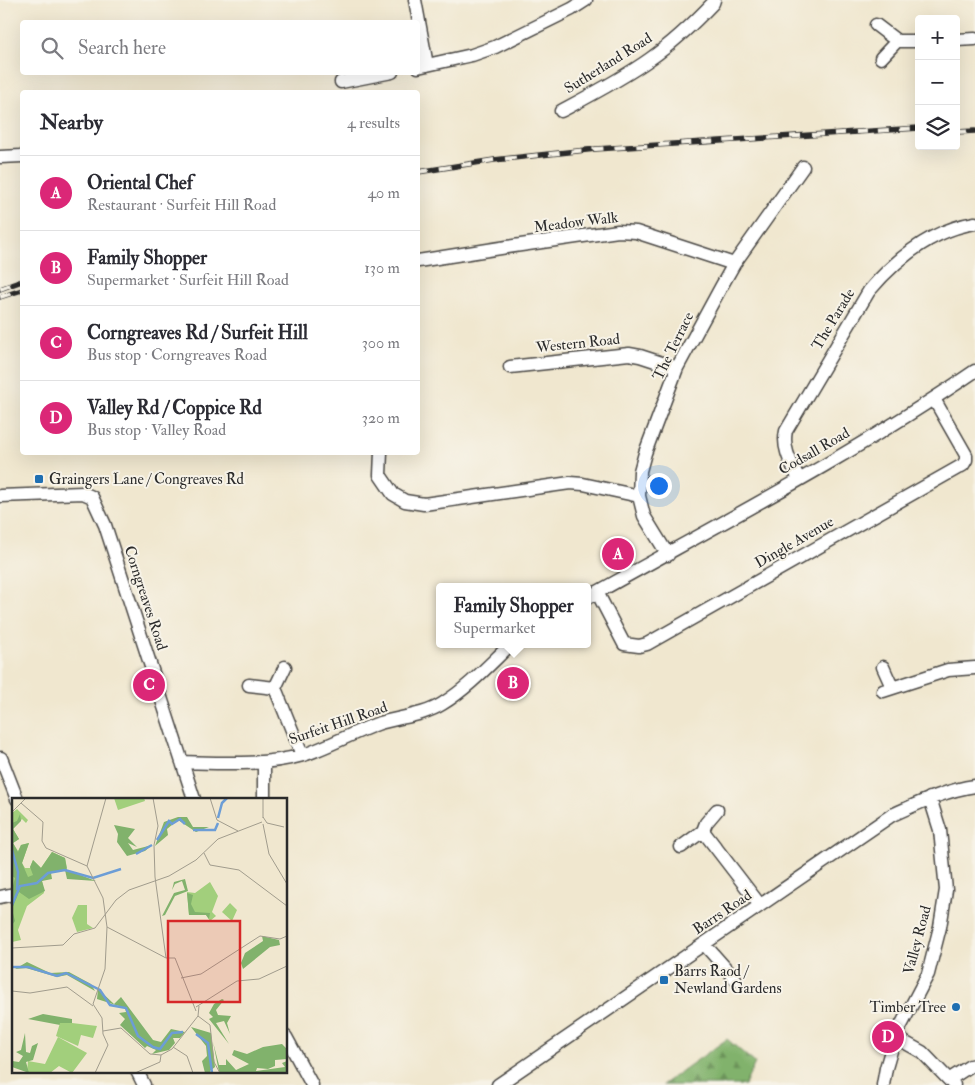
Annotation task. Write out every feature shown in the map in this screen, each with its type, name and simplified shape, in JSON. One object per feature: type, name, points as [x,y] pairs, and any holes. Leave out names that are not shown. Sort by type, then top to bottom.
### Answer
[{"type":"street","points":[[415,0],[417,20]]},
{"type":"street","points":[[420,47],[422,66],[496,47],[586,0]]},
{"type":"street","name":"Sutherland Road","points":[[561,111],[600,90],[650,59],[698,19],[714,0]]},
{"type":"street","points":[[876,25],[897,41],[915,41]]},
{"type":"street","points":[[960,40],[975,40]]},
{"type":"street","points":[[881,58],[897,41]]},
{"type":"street","points":[[341,82],[377,75]]},
{"type":"street","points":[[0,157],[20,156]]},
{"type":"street","name":"The Terrace","points":[[668,555],[644,516],[639,496],[640,472],[645,453],[677,368],[734,264],[802,167]]},
{"type":"street","name":"The Parade","points":[[798,479],[786,452],[784,439],[786,431],[869,291],[884,273],[918,245],[947,230],[975,224]]},
{"type":"street","name":"Meadow Walk","points":[[420,261],[618,232],[636,232],[734,264]]},
{"type":"street","name":"Western Road","points":[[510,367],[629,354],[677,368]]},
{"type":"street","name":"Codsall Road","points":[[668,555],[934,399],[975,371]]},
{"type":"street","name":"Dingle Avenue","points":[[592,595],[624,644],[639,646],[647,644],[963,465],[966,455],[934,399]]},
{"type":"street","points":[[380,455],[380,475],[393,494],[405,501],[424,504],[570,483],[639,496]]},
{"type":"street","name":"Corngreaves Road","points":[[0,496],[83,493],[92,497],[105,525],[194,798]]},
{"type":"street","points":[[592,595],[668,555]]},
{"type":"street","name":"Surfeit Hill Road","points":[[182,762],[264,762],[302,755],[377,724],[408,717],[440,706],[468,684],[507,648]]},
{"type":"street","points":[[285,666],[275,688],[302,755]]},
{"type":"street","points":[[883,667],[888,689],[948,670],[975,668]]},
{"type":"street","points":[[249,685],[275,688]]},
{"type":"street","points":[[1,758],[17,798]]},
{"type":"street","points":[[264,762],[264,798]]},
{"type":"street","name":"Barrs Road","points":[[498,1085],[892,816],[930,798],[975,786]]},
{"type":"street","name":"Valley Road","points":[[883,1085],[895,1037],[928,974],[940,927],[946,890],[940,830],[930,798]]},
{"type":"street","points":[[681,847],[703,832],[706,824],[718,810]]},
{"type":"street","points":[[703,832],[760,905]]},
{"type":"street","points":[[704,944],[736,980]]},
{"type":"street","points":[[895,1037],[922,1052],[952,1082],[970,1066],[975,1065]]},
{"type":"street","points":[[288,1041],[312,1085]]},
{"type":"street","points":[[138,1072],[144,1085]]},
{"type":"green space","points":[[727,1039],[755,1063],[745,1085],[662,1085]]},
{"type":"railway","points":[[420,172],[494,160],[596,149],[915,128]]},
{"type":"railway","points":[[960,132],[975,131]]},
{"type":"railway","points":[[0,289],[20,282]]},
{"type":"railway","points":[[0,297],[20,291]]},
{"type":"place","name":"Graingers Lane / Congreaves Rd","points":[[39,479]]},
{"type":"place","name":"Oriental Chef","points":[[618,554]]},
{"type":"place","name":"Family Shopper","points":[[513,683]]},
{"type":"place","name":"Corngreaves Rd / Surfeit Hill","points":[[149,685]]},
{"type":"place","name":"Barrs Raod / Newland Gardens","points":[[664,980]]},
{"type":"place","name":"Timber Tree","points":[[956,1007]]},
{"type":"place","name":"Valley Rd / Coppice Rd","points":[[888,1037]]}]
